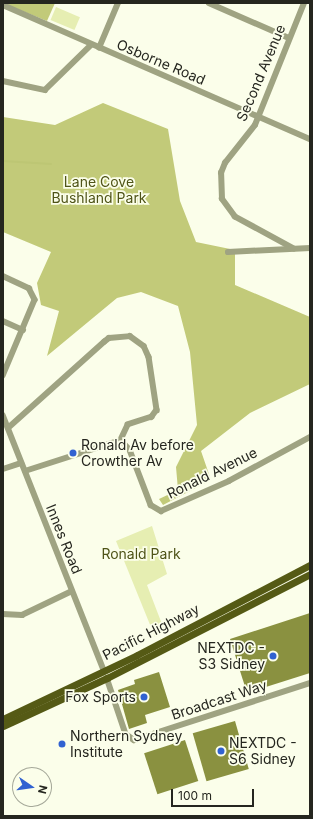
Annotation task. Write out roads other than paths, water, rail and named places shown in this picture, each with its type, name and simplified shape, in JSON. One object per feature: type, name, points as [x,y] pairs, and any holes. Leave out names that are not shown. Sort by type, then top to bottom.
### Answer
[{"type":"main road","name":"Pacific Highway","points":[[3,719],[104,670],[310,565]]},
{"type":"main road","name":"Pacific Highway","points":[[3,726],[107,678],[310,574]]},
{"type":"street","points":[[99,48],[118,3]]},
{"type":"street","points":[[209,3],[289,38]]},
{"type":"street","name":"Second Avenue","points":[[294,249],[235,217],[220,194],[222,168],[258,117],[304,3]]},
{"type":"street","name":"Osborne Road","points":[[3,5],[91,45],[310,139]]},
{"type":"street","points":[[3,81],[45,90],[91,45]]},
{"type":"street","points":[[228,252],[310,248]]},
{"type":"street","points":[[3,276],[23,284],[33,294],[34,305],[3,376]]},
{"type":"street","points":[[3,321],[23,330]]},
{"type":"street","points":[[8,428],[109,338],[130,336],[144,346],[149,357],[157,410],[152,417],[128,425],[121,440],[25,471]]},
{"type":"street","name":"Innes Road","points":[[3,415],[104,670]]},
{"type":"street","name":"Ronald Avenue","points":[[121,440],[130,450],[151,505],[161,511],[229,481],[310,437]]},
{"type":"street","points":[[3,468],[21,463]]},
{"type":"street","points":[[3,614],[26,614],[72,591]]},
{"type":"street","name":"Broadcast Way","points":[[107,678],[126,734],[134,740],[310,683]]},
{"type":"waterway","points":[[3,161],[51,164]]},
{"type":"place","name":"Ronald Av before Crowther Av","points":[[73,453]]},
{"type":"place","name":"NEXTDC - S3 Sidney","points":[[273,656]]},
{"type":"place","name":"Fox Sports","points":[[144,697]]},
{"type":"place","name":"Northern Sydney Institute","points":[[62,744]]},
{"type":"place","name":"NEXTDC - S6 Sidney","points":[[221,751]]},
{"type":"park label","name":"Lane Cove Bushland Park","points":[[99,190]]},
{"type":"park label","name":"Ronald Park","points":[[141,554]]}]
